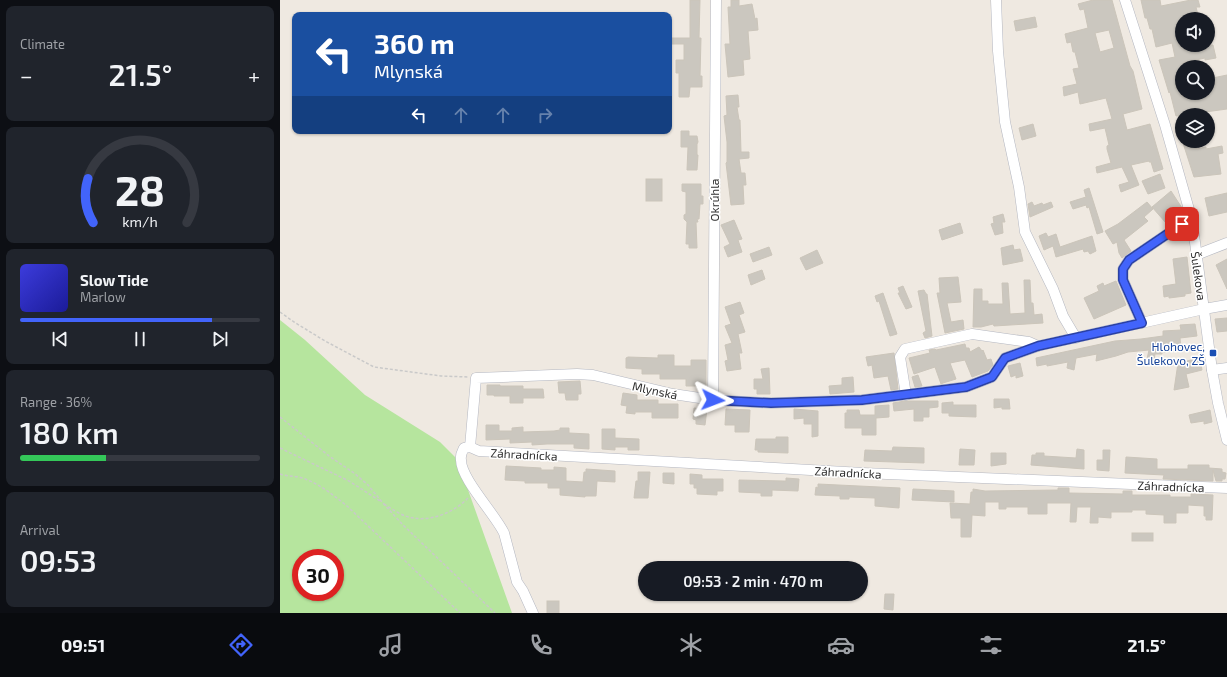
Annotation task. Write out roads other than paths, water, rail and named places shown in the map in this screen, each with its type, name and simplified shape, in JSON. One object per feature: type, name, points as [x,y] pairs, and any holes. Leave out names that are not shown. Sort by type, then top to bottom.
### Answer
[{"type":"street","name":"Okrúhla","points":[[713,400],[716,0]]},
{"type":"street","points":[[996,0],[998,51],[1005,122],[1019,187],[1025,232],[1053,289],[1063,316],[1076,338]]},
{"type":"street","name":"Šulekova","points":[[1125,0],[1165,125],[1192,220],[1212,370],[1227,440]]},
{"type":"street","points":[[1142,323],[1123,280],[1123,269],[1129,260],[1182,224],[1192,220]]},
{"type":"street","points":[[1196,256],[1227,243]]},
{"type":"street","name":"Mlynská","points":[[470,447],[476,378],[577,374],[593,375],[673,394],[713,400],[771,403],[862,400],[966,387],[992,377],[1005,358],[1038,346],[1227,305]]},
{"type":"street","name":"Mlynská","points":[[906,395],[900,356],[905,349],[972,334],[1029,342],[1038,346]]},
{"type":"street","points":[[1212,370],[1227,368]]},
{"type":"street","points":[[470,447],[464,448],[461,454],[460,461],[463,470],[488,511],[504,533],[517,582],[523,591],[533,613]]},
{"type":"street","name":"Záhradnícka","points":[[470,447],[479,451],[847,472],[1227,488]]},
{"type":"place","name":"Hlohovec, Šulekovo, ZŠ","points":[[1213,353]]}]
